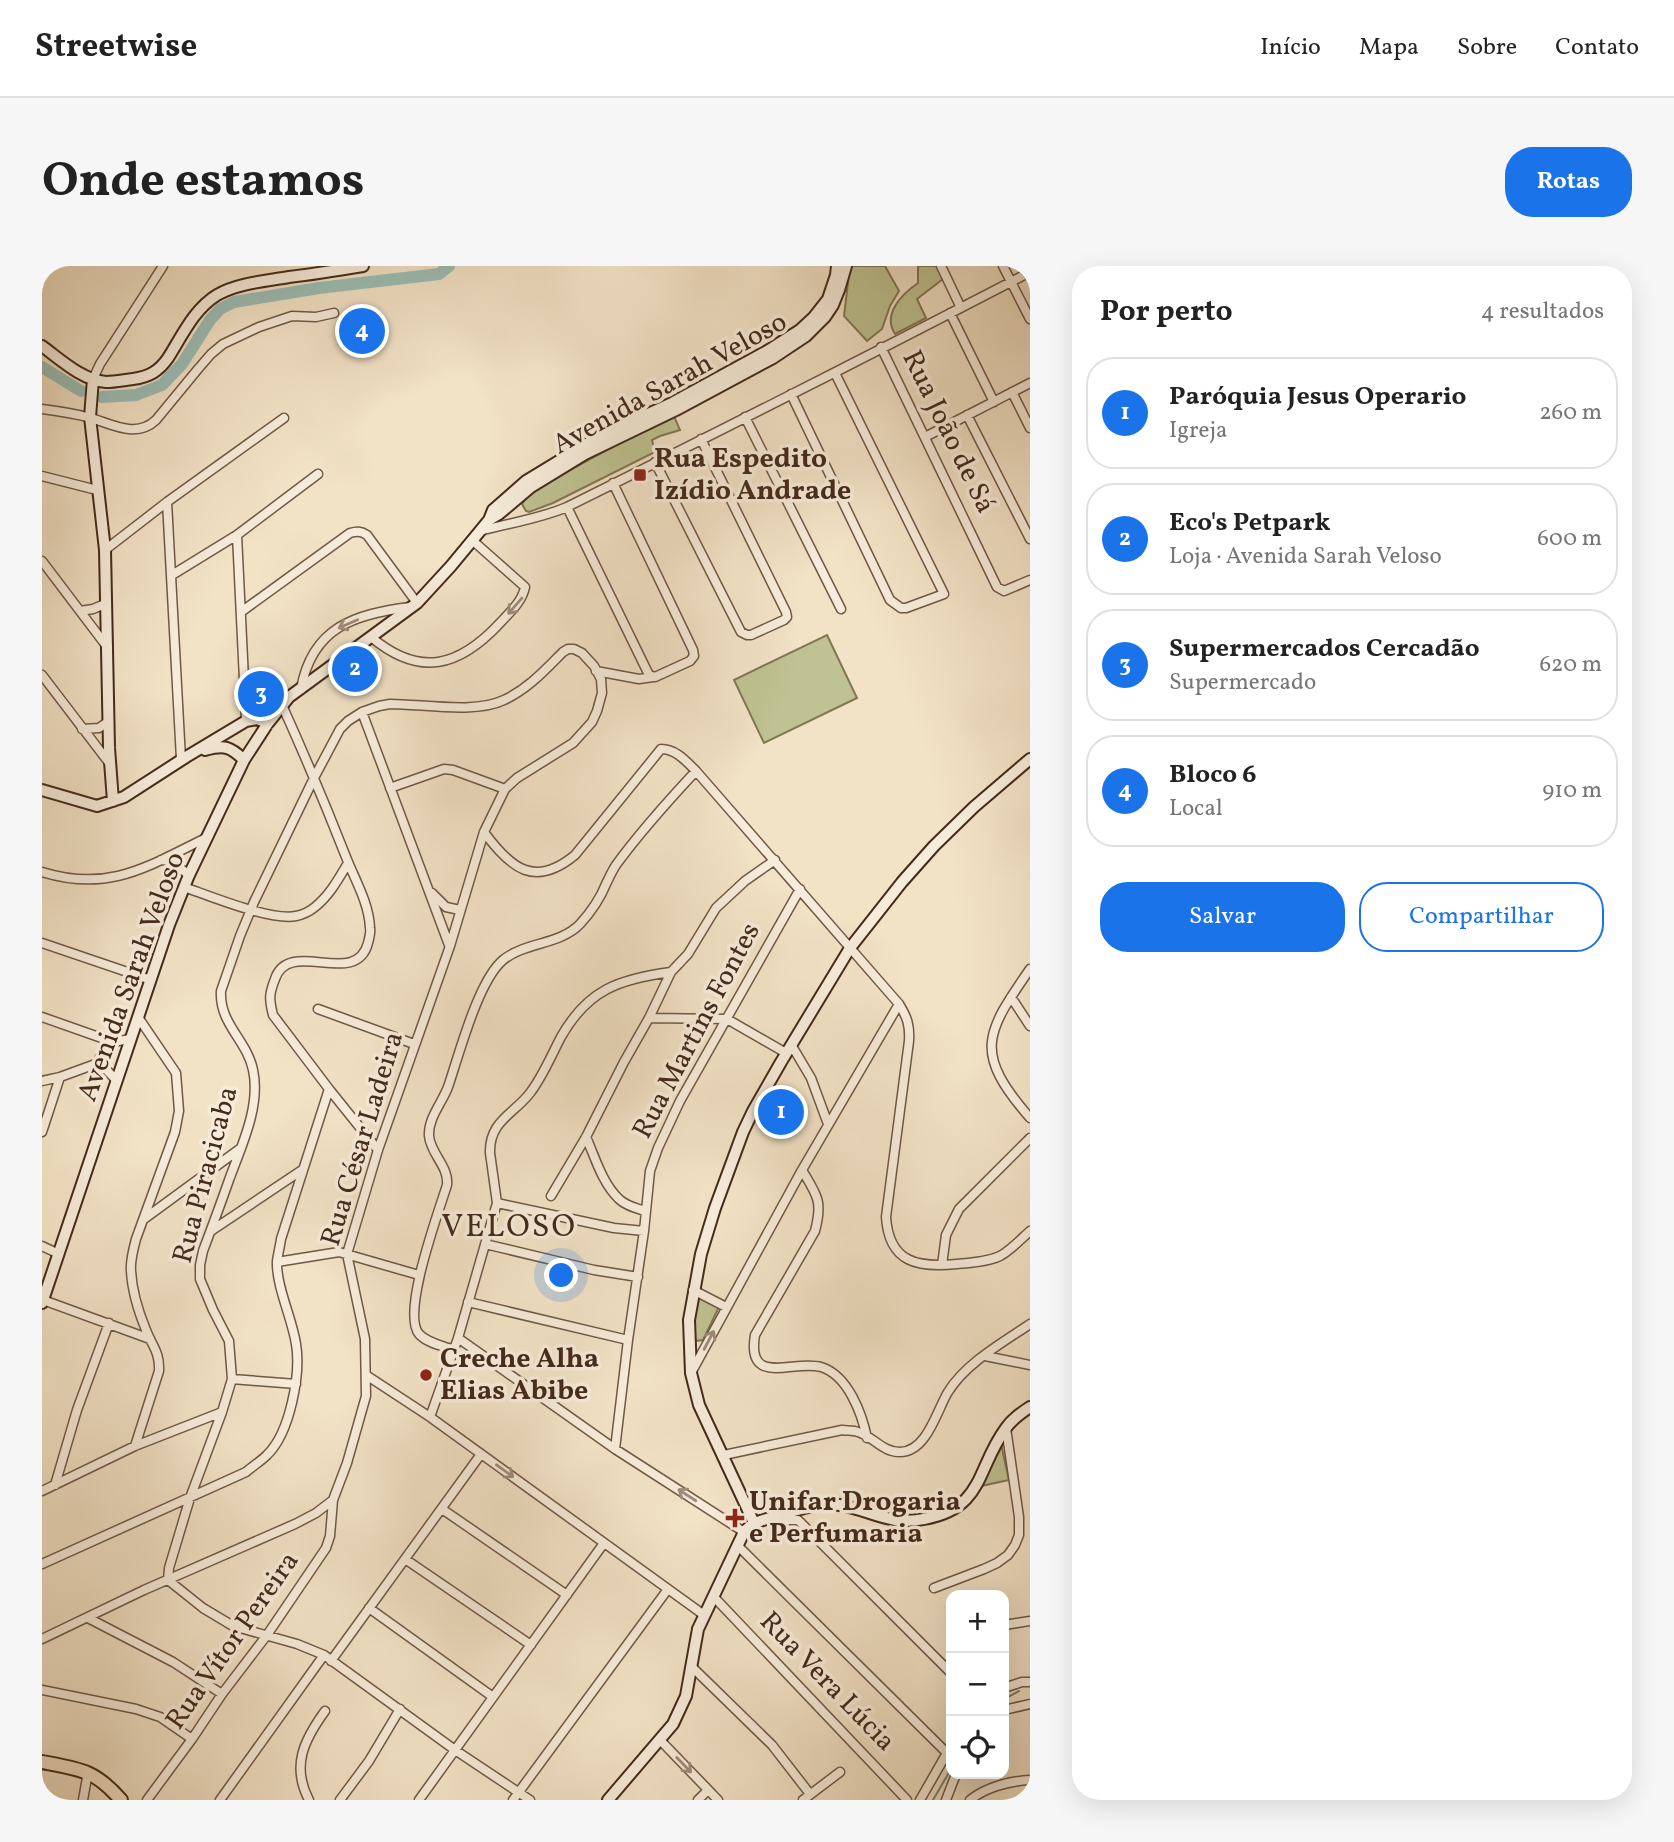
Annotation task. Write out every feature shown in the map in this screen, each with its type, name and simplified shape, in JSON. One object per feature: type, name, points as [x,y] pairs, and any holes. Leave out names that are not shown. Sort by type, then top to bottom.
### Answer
[{"type":"main road","points":[[42,346],[81,374],[93,379],[108,382],[144,377],[153,374],[168,358],[186,328],[203,306],[215,296],[227,290],[266,281],[363,266]]},
{"type":"main road","name":"Avenida Sarah Veloso","points":[[43,1302],[169,925],[189,874],[244,760],[268,723],[282,705],[301,689],[415,604],[476,536],[489,520],[493,510],[526,481],[600,436],[672,402],[792,336],[813,318],[828,299],[837,266]]},
{"type":"main road","name":"Avenida Sarah Veloso","points":[[489,520],[531,487],[584,454],[688,404],[773,358],[806,336],[833,305],[846,266]]},
{"type":"main road","points":[[93,379],[90,417],[105,550],[110,764],[114,802]]},
{"type":"main road","points":[[42,790],[97,806],[114,802],[243,723],[257,719],[268,723]]},
{"type":"main road","points":[[229,748],[232,735],[243,723]]},
{"type":"main road","points":[[187,756],[218,746],[229,748],[244,760]]},
{"type":"main road","points":[[754,1523],[699,1405],[691,1373],[689,1320],[693,1290],[715,1208],[743,1132],[850,948],[934,846],[1030,759]]},
{"type":"main road","points":[[608,1800],[673,1724],[681,1710],[698,1629],[744,1532],[754,1523],[766,1518],[825,1504],[841,1505],[898,1521],[924,1519],[948,1512],[969,1497],[1006,1428],[1030,1407]]},
{"type":"main road","points":[[42,1762],[88,1772],[107,1784],[121,1800]]},
{"type":"street","points":[[941,266],[961,308]]},
{"type":"street","points":[[1003,266],[1030,319]]},
{"type":"street","points":[[93,379],[100,364],[164,268]]},
{"type":"street","points":[[371,637],[401,657],[412,661],[436,662],[460,656],[490,633],[523,597],[525,587],[476,536],[567,507],[1030,272]]},
{"type":"street","points":[[42,409],[90,417],[122,428],[142,429],[156,420],[211,354],[223,344],[259,327],[292,316],[316,317],[334,313]]},
{"type":"street","points":[[950,313],[994,402]]},
{"type":"street","name":"Rua João de Sá","points":[[881,347],[997,587],[1004,592],[1030,580]]},
{"type":"street","points":[[791,394],[890,600],[901,608],[906,608],[944,594],[835,373]]},
{"type":"street","points":[[925,437],[1030,383]]},
{"type":"street","points":[[1012,392],[1030,428]]},
{"type":"street","points":[[967,415],[1030,539]]},
{"type":"street","points":[[105,550],[284,418]]},
{"type":"street","points":[[746,418],[841,609]]},
{"type":"street","points":[[655,462],[738,628],[744,634],[751,635],[784,620],[787,615],[701,439]]},
{"type":"street","points":[[172,575],[237,535],[318,474]]},
{"type":"street","points":[[42,476],[97,490]]},
{"type":"street","points":[[596,671],[639,679],[690,661],[694,654],[613,483]]},
{"type":"street","points":[[167,502],[187,756]]},
{"type":"street","points":[[567,507],[650,674]]},
{"type":"street","points":[[242,612],[350,533],[361,531],[367,535],[415,604],[380,611],[342,625],[328,635],[308,660],[301,689]]},
{"type":"street","points":[[237,535],[242,612],[243,723]]},
{"type":"street","points":[[42,561],[108,648]]},
{"type":"street","points":[[80,611],[107,603]]},
{"type":"street","name":"Rua Piracicaba","points":[[168,1580],[169,1568],[190,1498],[232,1379],[229,1341],[200,1279],[200,1265],[241,1148],[254,1100],[254,1072],[250,1059],[222,1010],[221,1000],[225,980],[251,910],[314,778],[340,729],[348,721],[362,712],[390,704],[483,707],[495,704],[535,681],[568,649],[582,653],[596,671]]},
{"type":"street","name":"Rua César Ladeira","points":[[333,1500],[347,1463],[366,1396],[365,1339],[347,1254],[378,1150],[450,946],[484,832],[505,789],[517,778],[573,743],[587,729],[602,693],[601,679],[596,671]]},
{"type":"street","points":[[42,675],[110,764]]},
{"type":"street","points":[[282,705],[362,892],[370,928],[367,946],[356,961],[344,964],[296,961],[282,966],[277,970],[270,1002],[273,1015],[378,1150]]},
{"type":"street","points":[[362,712],[450,946]]},
{"type":"street","points":[[82,729],[99,728],[109,721]]},
{"type":"street","points":[[484,832],[498,851],[516,865],[529,871],[551,870],[575,855],[661,749],[670,749],[678,754],[775,860],[906,1015],[910,1033],[886,1217],[890,1242],[912,1262],[942,1265],[967,1263],[1002,1255],[1030,1231]]},
{"type":"street","points":[[305,756],[313,760],[327,755]]},
{"type":"street","points":[[390,788],[437,770],[453,769],[505,789]]},
{"type":"street","points":[[454,1350],[420,1335],[415,1323],[419,1275],[448,1177],[429,1138],[431,1121],[447,1090],[482,991],[492,973],[506,958],[553,940],[577,927],[596,904],[613,868],[650,821],[696,771]]},
{"type":"street","points":[[42,872],[68,879],[127,875],[208,837]]},
{"type":"street","points":[[161,860],[171,861],[189,874]]},
{"type":"street","points":[[551,1196],[586,1137],[671,972],[688,954],[716,908],[744,881],[775,860]]},
{"type":"street","points":[[184,887],[251,910],[286,917],[304,914],[315,907],[327,895],[348,863]]},
{"type":"street","points":[[428,888],[446,907],[460,910]]},
{"type":"street","name":"Rua Martins Fontes","points":[[615,1449],[650,1171],[680,1101],[800,889]]},
{"type":"street","points":[[42,943],[151,980]]},
{"type":"street","points":[[1030,969],[999,1016],[990,1049],[998,1075],[1030,1118]]},
{"type":"street","points":[[430,1417],[458,1338],[497,1203],[489,1153],[491,1139],[506,1115],[530,1092],[573,1018],[592,999],[606,988],[639,976],[671,972]]},
{"type":"street","points":[[1011,998],[1030,1026]]},
{"type":"street","points":[[691,1373],[802,1170],[899,1004]]},
{"type":"street","points":[[318,1009],[414,1044]]},
{"type":"street","points":[[42,1017],[113,1042]]},
{"type":"street","points":[[135,1446],[159,1371],[157,1350],[144,1325],[131,1272],[136,1239],[175,1132],[179,1111],[176,1073],[138,1017]]},
{"type":"street","points":[[649,1018],[727,1019],[789,1049],[811,1078],[828,1124]]},
{"type":"street","points":[[117,1081],[106,1071],[100,1057],[104,1047],[113,1042],[131,1039]]},
{"type":"street","points":[[42,1081],[101,1062]]},
{"type":"street","points":[[42,1132],[60,1077]]},
{"type":"street","points":[[42,1564],[246,1472],[268,1455],[281,1436],[296,1384],[296,1345],[277,1262],[281,1239],[329,1089]]},
{"type":"street","points":[[586,1137],[610,1188],[629,1206],[645,1211]]},
{"type":"street","points":[[942,1265],[946,1234],[959,1209],[1030,1139]]},
{"type":"street","points":[[144,1219],[241,1148]]},
{"type":"street","points":[[211,1231],[302,1170]]},
{"type":"street","points":[[802,1170],[819,1200],[818,1220],[815,1231],[755,1335],[754,1354],[758,1361],[771,1369],[821,1367],[837,1376],[852,1394],[867,1438]]},
{"type":"street","points":[[282,1183],[296,1190]]},
{"type":"street","points":[[497,1203],[614,1228],[644,1231]]},
{"type":"street","points":[[485,1244],[594,1270],[638,1276]]},
{"type":"street","points":[[42,1246],[59,1254]]},
{"type":"street","points":[[277,1262],[339,1252],[419,1275]]},
{"type":"street","points":[[693,1290],[726,1307]]},
{"type":"street","points":[[43,1302],[150,1339]]},
{"type":"street","points":[[468,1302],[628,1340]]},
{"type":"street","points":[[55,1485],[77,1410],[109,1323]]},
{"type":"street","points":[[724,1455],[842,1430],[858,1432],[889,1451],[904,1452],[916,1446],[927,1434],[955,1382],[985,1356],[1030,1324]]},
{"type":"street","points":[[458,1338],[615,1449],[744,1532]]},
{"type":"street","points":[[985,1356],[1030,1365]]},
{"type":"street","points":[[366,1375],[430,1417],[704,1615]]},
{"type":"street","points":[[232,1379],[296,1384]]},
{"type":"street","points":[[42,1492],[135,1446],[222,1412]]},
{"type":"street","points":[[934,1588],[997,1563],[1008,1555],[1015,1545],[1019,1535],[1019,1517],[1006,1428]]},
{"type":"street","points":[[220,1800],[327,1658],[369,1608],[481,1454]]},
{"type":"street","points":[[42,1639],[295,1524],[333,1500]]},
{"type":"street","name":"Rua Vítor Pereira","points":[[148,1800],[326,1548],[330,1536],[333,1500]]},
{"type":"street","points":[[442,1509],[567,1595]]},
{"type":"street","points":[[774,1518],[798,1520],[946,1667]]},
{"type":"street","points":[[419,1800],[604,1543]]},
{"type":"street","points":[[737,1545],[946,1747]]},
{"type":"street","points":[[405,1559],[531,1645]]},
{"type":"street","points":[[168,1580],[217,1618],[233,1626],[297,1644],[327,1658],[530,1800]]},
{"type":"street","points":[[513,1800],[668,1589]]},
{"type":"street","name":"Rua Vera Lúcia","points":[[713,1596],[907,1800]]},
{"type":"street","points":[[369,1608],[493,1697]]},
{"type":"street","points":[[88,1618],[173,1662],[222,1694]]},
{"type":"street","points":[[1009,1624],[1030,1621]]},
{"type":"street","points":[[691,1666],[772,1745],[807,1797],[840,1772]]},
{"type":"street","points":[[1009,1687],[1030,1682]]},
{"type":"street","points":[[42,1690],[145,1712],[160,1717],[192,1739]]},
{"type":"street","points":[[1009,1709],[1030,1704]]},
{"type":"street","points":[[340,1800],[369,1761],[400,1709]]},
{"type":"street","points":[[309,1800],[301,1774],[300,1759],[311,1730],[325,1711]]},
{"type":"street","points":[[660,1740],[718,1800]]},
{"type":"street","points":[[920,1800],[946,1755]]},
{"type":"street","points":[[83,1800],[88,1772]]},
{"type":"street","points":[[946,1800],[954,1779]]},
{"type":"street","points":[[970,1800],[997,1787],[1030,1780]]},
{"type":"street","points":[[698,1800],[708,1790]]},
{"type":"green space","points":[[850,266],[885,266],[899,291],[882,329],[867,341],[844,316]]},
{"type":"green space","points":[[918,266],[937,266],[943,279],[917,299],[926,318],[895,334],[892,312],[900,299],[918,283]]},
{"type":"green space","points":[[673,414],[680,430],[652,440],[655,452],[553,503],[526,511],[522,504],[531,491]]},
{"type":"green space","points":[[827,635],[857,698],[764,743],[734,680]]},
{"type":"green space","points":[[699,1296],[719,1307],[703,1340],[695,1341],[694,1320]]},
{"type":"green space","points":[[1001,1444],[1009,1480],[981,1486]]},
{"type":"waterway","points":[[102,397],[136,395],[162,385],[182,364],[210,320],[220,309],[234,302],[319,288],[439,274],[449,266]]},
{"type":"waterway","points":[[42,367],[81,391]]},
{"type":"waterway","points":[[1009,1696],[1019,1691]]},
{"type":"waterway","points":[[933,1800],[946,1778]]},
{"type":"place","name":"Bloco 6","points":[[362,331]]},
{"type":"place","name":"Rua Espedito Izídio Andrade","points":[[640,475]]},
{"type":"place","name":"Eco's Petpark","points":[[355,669]]},
{"type":"place","name":"Supermercados Cercadão","points":[[261,694]]},
{"type":"place","name":"Paróquia Jesus Operario","points":[[781,1112]]},
{"type":"place","name":"Creche Alha Elias Abibe","points":[[426,1375]]},
{"type":"place","name":"Unifar Drogaria e Perfumaria","points":[[735,1518]]},
{"type":"district","name":"VELOSO","points":[[509,1228]]}]
